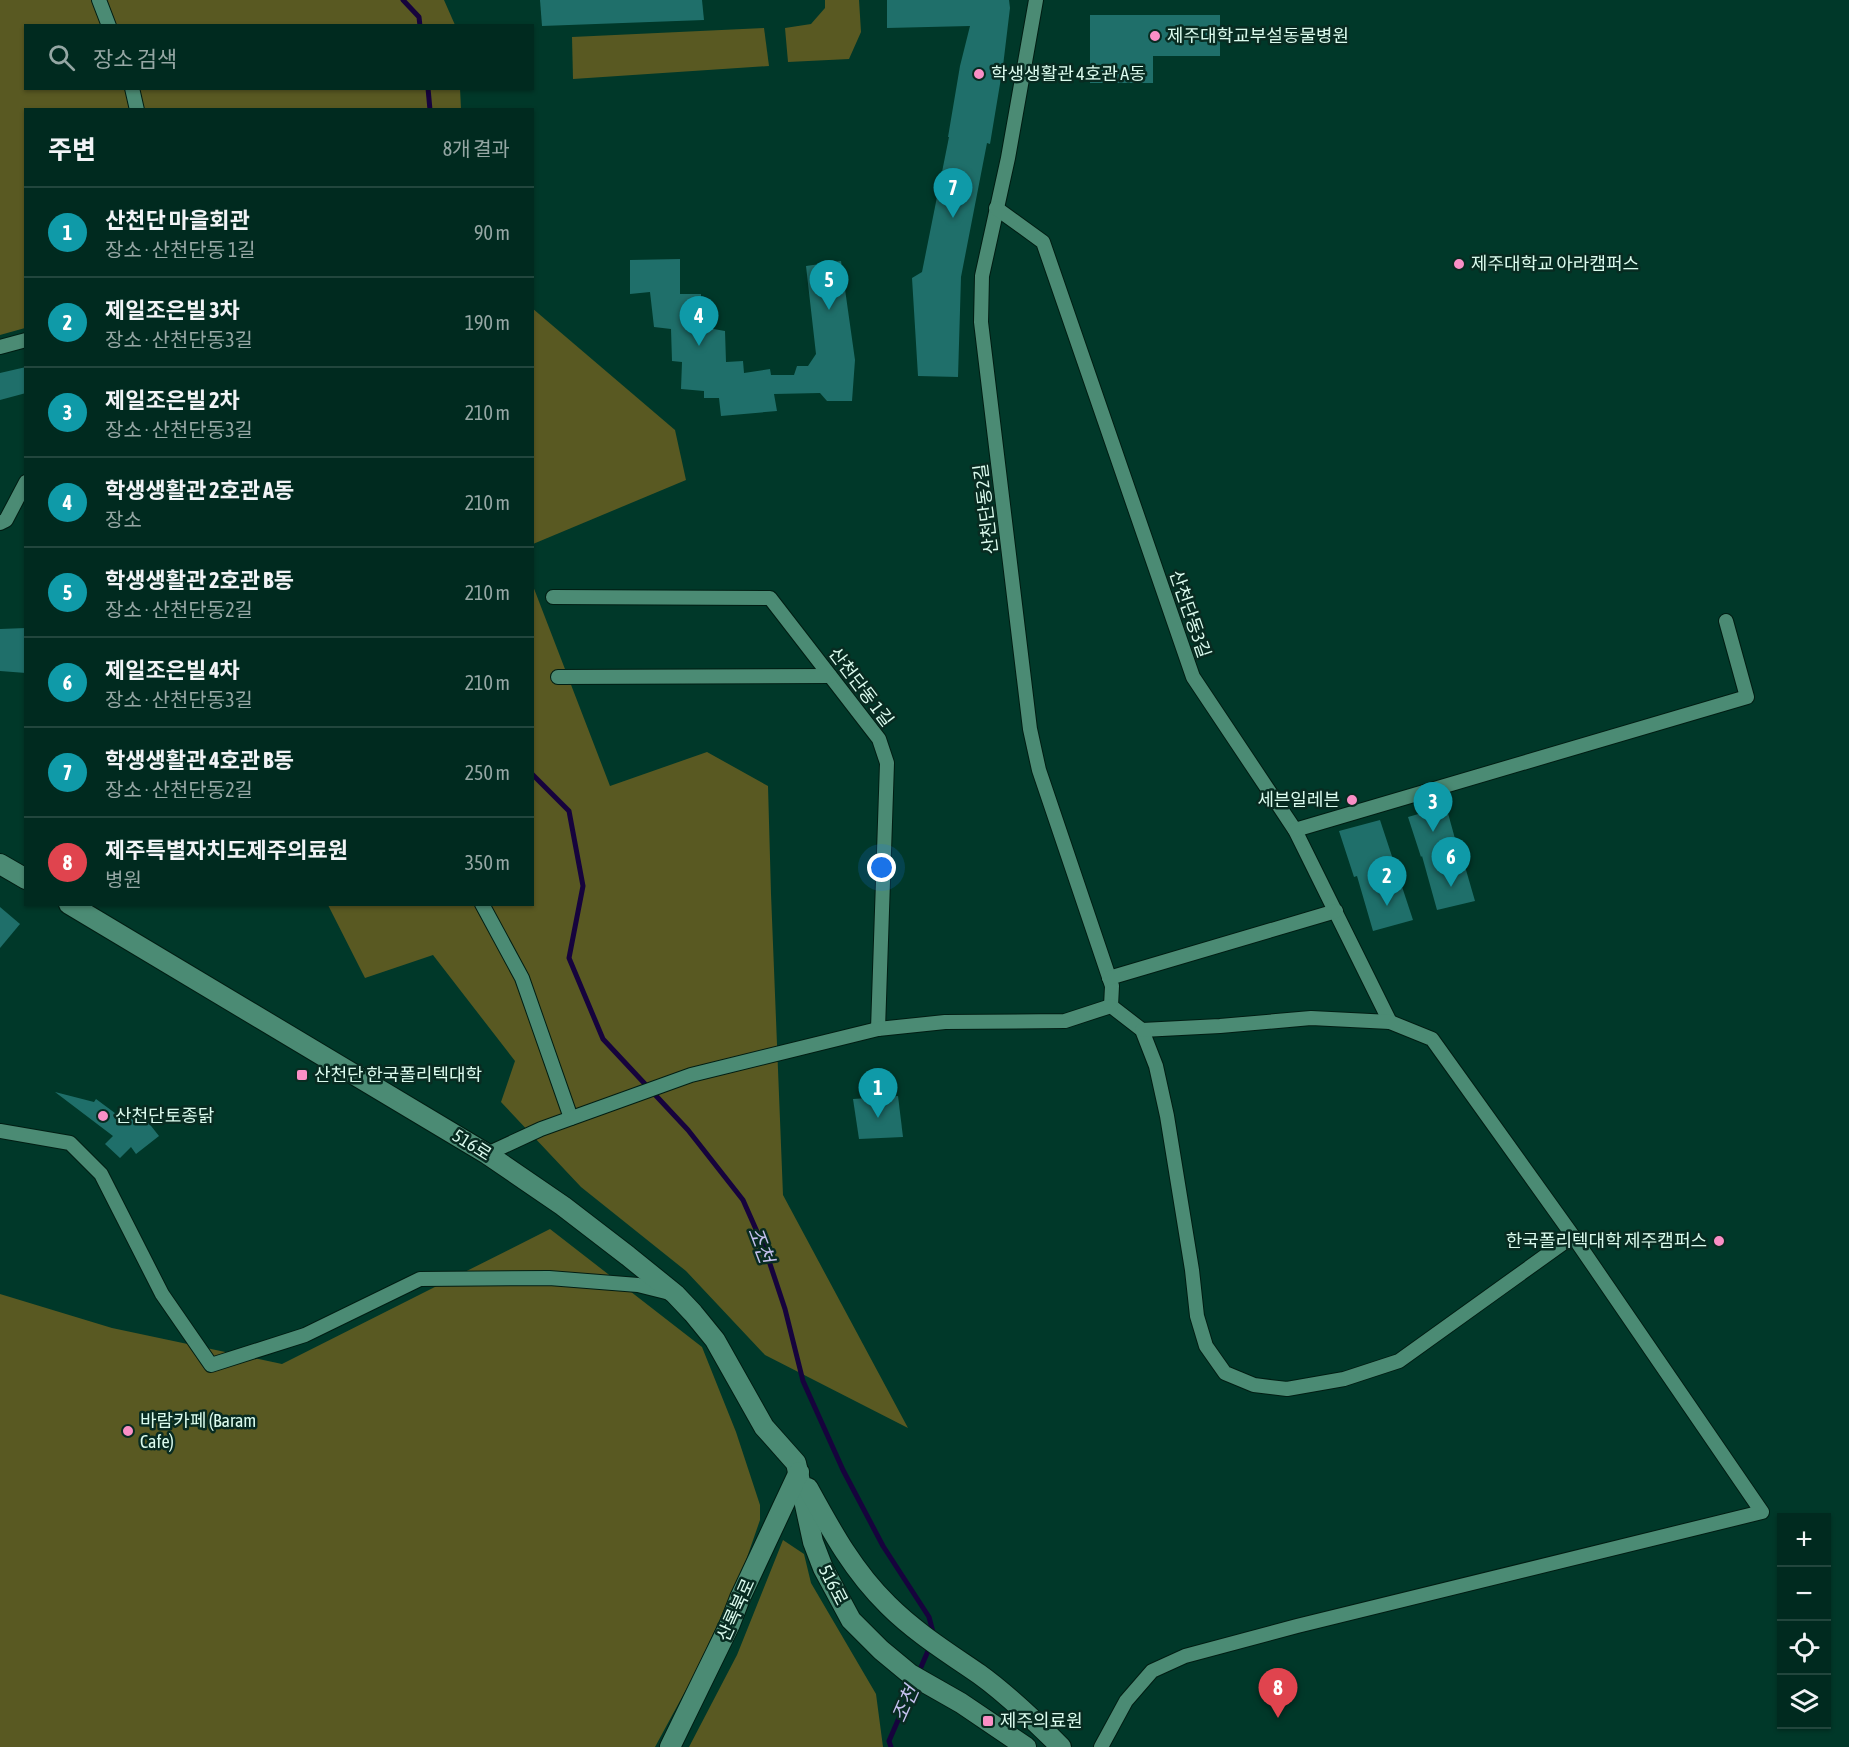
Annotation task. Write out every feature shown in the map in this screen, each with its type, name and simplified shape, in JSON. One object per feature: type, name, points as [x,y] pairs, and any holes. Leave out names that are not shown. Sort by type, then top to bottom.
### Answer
[{"type":"main road","points":[[0,864],[24,878]]},
{"type":"main road","name":"516로","points":[[72,906],[487,1154],[563,1206],[675,1294],[715,1340],[764,1427],[796,1463],[813,1542],[823,1568],[851,1620],[881,1650],[910,1674],[961,1703],[1026,1747]]},
{"type":"main road","name":"516로","points":[[799,1472],[837,1540],[858,1572],[887,1604],[926,1639],[981,1675],[1061,1747]]},
{"type":"main road","name":"산록북로","points":[[670,1747],[730,1624],[799,1472]]},
{"type":"street","points":[[99,0],[108,24]]},
{"type":"street","name":"산천단동2길","points":[[1036,0],[1008,158],[982,276],[981,322],[1030,729],[1039,770],[1112,986],[1111,1006]]},
{"type":"street","points":[[132,90],[137,108]]},
{"type":"street","name":"산천단동3길","points":[[996,208],[1043,242],[1193,677],[1295,830],[1390,1022]]},
{"type":"street","points":[[0,347],[24,341]]},
{"type":"street","points":[[0,523],[10,514],[24,486]]},
{"type":"street","name":"산천단동 1길","points":[[553,597],[770,598],[879,740],[887,763],[878,1029]]},
{"type":"street","points":[[1295,830],[1747,697],[1726,621]]},
{"type":"street","points":[[558,677],[830,676]]},
{"type":"street","points":[[483,906],[522,978],[571,1118]]},
{"type":"street","points":[[1109,978],[1336,911]]},
{"type":"street","points":[[487,1154],[541,1129],[691,1075],[878,1029],[945,1022],[1065,1021],[1111,1006],[1142,1030],[1156,1066],[1167,1116],[1192,1270],[1197,1316],[1206,1346],[1225,1373],[1254,1385],[1287,1389],[1344,1379],[1399,1361],[1573,1236]]},
{"type":"street","points":[[1101,1747],[1126,1701],[1152,1671],[1185,1656],[1297,1626],[1762,1512],[1573,1236],[1432,1039],[1390,1022],[1311,1018],[1142,1030]]},
{"type":"street","points":[[0,1131],[70,1143],[101,1174],[162,1294],[211,1365],[305,1335],[420,1279],[549,1278],[638,1285],[675,1294]]},
{"type":"shaded area","points":[[0,0],[444,0],[455,24],[24,24],[24,90],[460,90],[461,108],[24,108],[24,328],[0,335]]},
{"type":"shaded area","points":[[825,0],[859,0],[861,32],[849,59],[788,62],[785,28],[811,24],[825,8]]},
{"type":"shaded area","points":[[764,28],[769,66],[573,79],[572,37]]},
{"type":"shaded area","points":[[534,310],[675,430],[686,480],[534,544]]},
{"type":"shaded area","points":[[534,589],[610,786],[707,752],[768,786],[783,1195],[908,1428],[765,1355],[686,1271],[581,1187],[501,1102],[515,1061],[433,955],[365,978],[329,906],[534,906]]},
{"type":"shaded area","points":[[550,1229],[702,1347],[736,1432],[760,1505],[760,1520],[743,1569],[694,1675],[655,1747],[0,1747],[0,1294],[112,1328],[282,1364]]},
{"type":"shaded area","points":[[783,1540],[804,1554],[811,1583],[876,1694],[883,1747],[689,1747],[737,1655]]},
{"type":"building","points":[[540,0],[702,0],[704,20],[542,26]]},
{"type":"building","points":[[887,0],[1009,0],[1003,66],[990,144],[987,143],[961,277],[958,377],[918,376],[912,278],[922,272],[949,137],[960,66],[970,26],[887,28]]},
{"type":"building","name":"제주대학교부설동물병원","points":[[1090,15],[1220,15],[1220,56],[1153,56],[1153,83],[1090,83]]},
{"type":"building","points":[[680,259],[680,294],[701,294],[702,327],[725,331],[726,362],[743,361],[744,373],[770,369],[771,375],[794,375],[797,366],[808,366],[816,354],[806,266],[841,261],[855,360],[852,401],[827,401],[820,393],[774,394],[777,411],[721,416],[719,398],[704,398],[704,391],[681,389],[682,362],[672,361],[671,329],[654,327],[650,292],[630,294],[630,260]]},
{"type":"building","points":[[24,367],[24,394],[0,400],[0,373]]},
{"type":"building","points":[[24,628],[24,673],[0,671],[0,629]]},
{"type":"building","points":[[1446,806],[1475,901],[1437,910],[1408,817]]},
{"type":"building","points":[[1380,820],[1413,920],[1373,931],[1357,876],[1354,877],[1339,831]]},
{"type":"building","points":[[0,907],[20,924],[0,948]]},
{"type":"building","points":[[55,1092],[94,1102],[96,1099],[127,1122],[140,1112],[159,1136],[136,1154],[131,1147],[120,1158],[105,1144],[113,1136]]},
{"type":"building","points":[[898,1096],[903,1137],[859,1139],[853,1099]]},
{"type":"waterway","name":"조천","points":[[403,0],[419,17],[420,24]]},
{"type":"waterway","name":"조천","points":[[428,90],[430,108]]},
{"type":"waterway","name":"조천","points":[[534,776],[569,811],[583,886],[569,958],[603,1039],[688,1130],[743,1200],[766,1252],[785,1309],[803,1381],[843,1470],[883,1546],[929,1617],[934,1636]]},
{"type":"waterway","name":"조천","points":[[891,1747],[889,1741],[931,1644]]},
{"type":"place","name":"제주대학교부설동물병원","points":[[1155,36]]},
{"type":"place","name":"학생생활관 4호관 A동","points":[[979,74]]},
{"type":"place","name":"학생생활관 4호관 B동","points":[[953,218]]},
{"type":"place","name":"제주대학교 아라캠퍼스","points":[[1459,264]]},
{"type":"place","name":"학생생활관 2호관 B동","points":[[829,310]]},
{"type":"place","name":"학생생활관 2호관 A동","points":[[699,346]]},
{"type":"place","name":"세븐일레븐","points":[[1352,800]]},
{"type":"place","name":"제일조은빌 2차","points":[[1433,832]]},
{"type":"place","name":"제일조은빌 4차","points":[[1451,887]]},
{"type":"place","name":"제일조은빌 3차","points":[[1387,906]]},
{"type":"place","name":"산천단 한국폴리텍대학","points":[[302,1075]]},
{"type":"place","name":"산천단토종닭","points":[[103,1116]]},
{"type":"place","name":"산천단 마을회관","points":[[878,1118]]},
{"type":"place","name":"한국폴리텍대학 제주캠퍼스","points":[[1719,1241]]},
{"type":"place","name":"바람카페 (Baram Cafe)","points":[[128,1431]]},
{"type":"place","name":"제주특별자치도제주의료원","points":[[1278,1718]]},
{"type":"place","name":"제주의료원","points":[[988,1721]]}]
